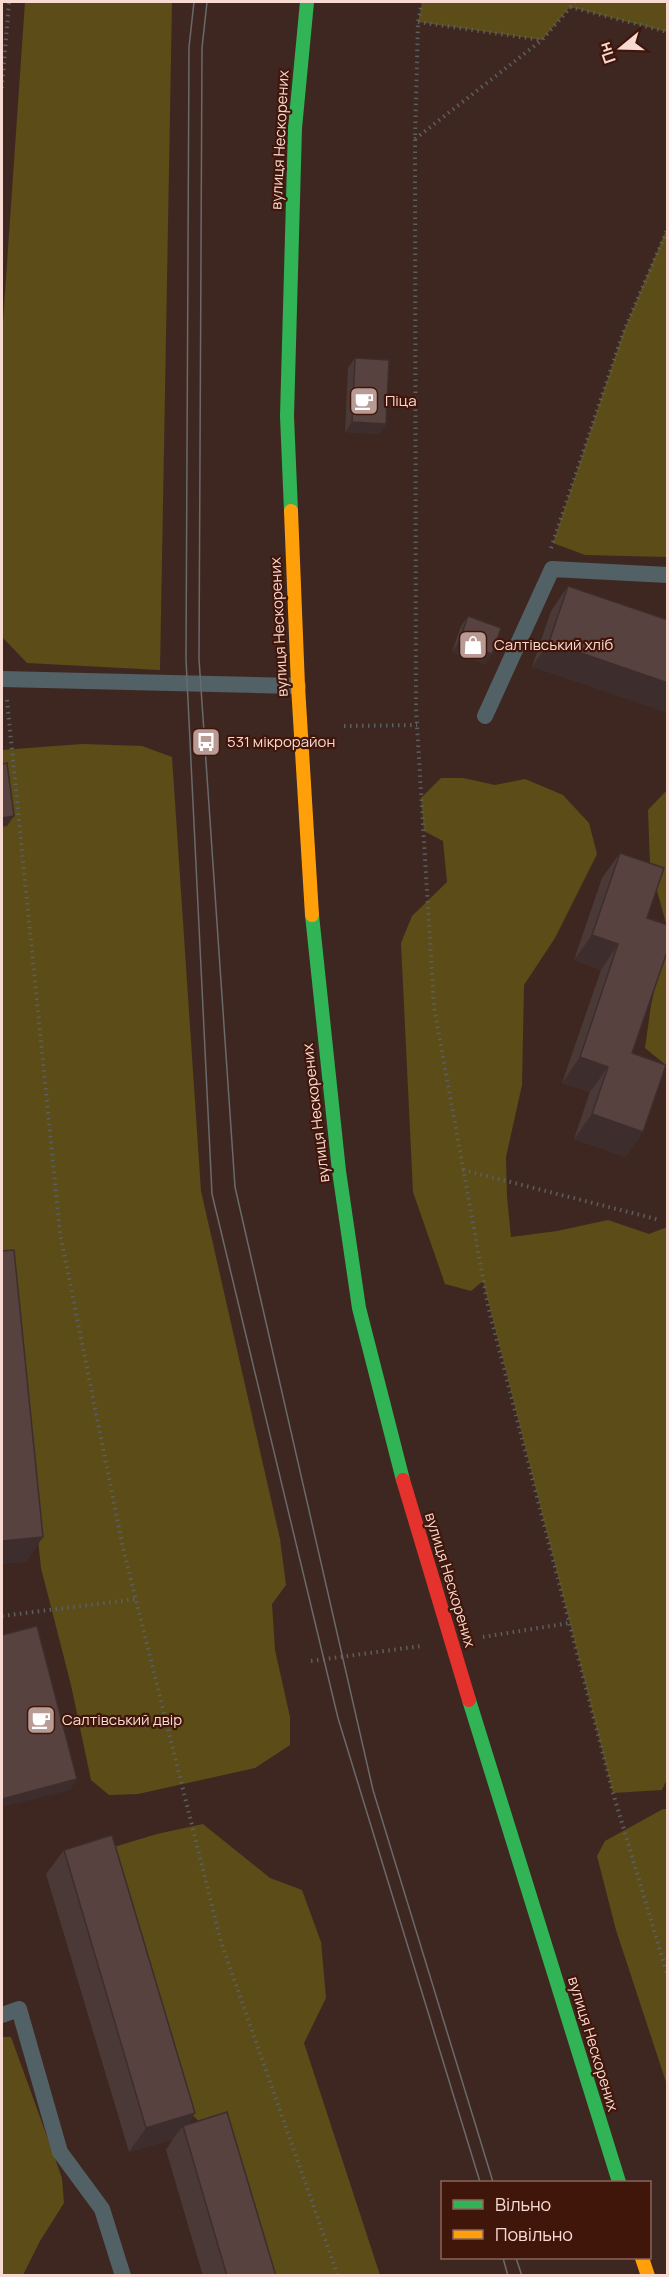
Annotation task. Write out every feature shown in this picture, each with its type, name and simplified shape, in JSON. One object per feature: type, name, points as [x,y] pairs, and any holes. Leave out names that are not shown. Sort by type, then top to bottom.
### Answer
[{"type":"main road","name":"вулиця Нескорених","points":[[307,2],[295,128],[287,416],[298,686],[312,936],[339,1171],[359,1308],[398,1464],[500,1803],[619,2181]]},
{"type":"main road","points":[[642,2259],[648,2276]]},
{"type":"lane","points":[[485,716],[552,569],[668,574]]},
{"type":"lane","points":[[3,679],[298,686]]},
{"type":"lane","points":[[2,2014],[19,2009],[60,2152],[102,2209],[123,2276]]},
{"type":"path","points":[[2,88],[9,2]]},
{"type":"path","points":[[422,2],[418,22],[415,140],[417,725],[434,1007],[488,1306],[619,1815],[668,1977]]},
{"type":"path","points":[[415,140],[542,40],[575,2]]},
{"type":"path","points":[[570,7],[668,32]]},
{"type":"path","points":[[418,22],[542,40]]},
{"type":"path","points":[[552,569],[548,557],[615,356],[668,228]]},
{"type":"path","points":[[3,679],[60,1233],[121,1536],[221,1942],[338,2276]]},
{"type":"path","points":[[344,726],[417,725]]},
{"type":"path","points":[[463,1170],[660,1220]]},
{"type":"path","points":[[2,1616],[136,1599]]},
{"type":"path","points":[[483,1637],[569,1623]]},
{"type":"path","points":[[311,1661],[422,1646]]},
{"type":"shaded area","points":[[25,2],[172,2],[160,670],[27,663],[2,637],[2,336]]},
{"type":"shaded area","points":[[422,2],[667,2],[667,32],[570,7],[542,40],[418,22]]},
{"type":"shaded area","points":[[667,228],[667,557],[585,555],[553,543],[623,333]]},
{"type":"shaded area","points":[[82,744],[142,746],[172,757],[201,1191],[280,1539],[286,1585],[272,1604],[275,1650],[290,1717],[290,1745],[255,1768],[138,1794],[109,1795],[91,1780],[71,1685],[41,1568],[11,1286],[2,1271],[2,750]]},
{"type":"shaded area","points":[[441,778],[463,778],[495,785],[525,779],[563,795],[589,823],[597,854],[555,938],[524,985],[522,1085],[506,1157],[507,1197],[511,1237],[557,1231],[608,1220],[649,1234],[667,1227],[668,1777],[662,1790],[613,1793],[483,1281],[471,1291],[445,1284],[413,1192],[401,943],[412,916],[447,882],[443,841],[424,831],[421,798]]},
{"type":"shaded area","points":[[667,790],[667,927],[650,865],[648,810]]},
{"type":"shaded area","points":[[667,935],[667,1066],[645,1048],[651,1005]]},
{"type":"shaded area","points":[[663,1809],[667,1809],[667,2085],[616,1930],[597,1856],[605,1841]]},
{"type":"shaded area","points":[[203,1824],[270,1878],[302,1890],[321,1942],[326,1998],[304,2043],[380,2275],[264,2275],[200,2122],[180,2104],[114,1847],[157,1834]]},
{"type":"shaded area","points":[[2,2037],[11,2037],[62,2178],[64,2203],[40,2241],[23,2275],[2,2276]]},
{"type":"building","name":"Піца","points":[[355,358],[389,360],[386,424],[352,422]]},
{"type":"building","points":[[568,586],[668,620],[668,683],[549,642]]},
{"type":"building","points":[[468,616],[501,628],[492,654],[459,642]]},
{"type":"building","points":[[7,763],[14,816],[2,818],[2,764]]},
{"type":"building","points":[[620,853],[664,868],[647,918],[668,925],[668,949],[632,1053],[666,1065],[643,1132],[592,1114],[608,1067],[580,1057],[618,944],[592,935]]},
{"type":"building","points":[[14,1250],[43,1537],[2,1541],[2,1251]]},
{"type":"building","points":[[37,1626],[77,1779],[2,1799],[2,1635]]},
{"type":"building","points":[[112,1835],[195,2113],[146,2128],[64,1850]]},
{"type":"building","points":[[227,2112],[276,2276],[227,2276],[183,2126]]},
{"type":"tram line","points":[[194,2],[189,47],[186,659],[212,1194],[338,1718],[480,2181]]},
{"type":"tram line","points":[[207,2],[202,48],[199,659],[235,1187],[373,1790],[493,2181]]},
{"type":"tram line","points":[[503,2259],[508,2276]]},
{"type":"tram line","points":[[516,2259],[522,2276]]},
{"type":"traffic: fast","points":[[291,511],[287,416],[295,128],[307,2]]},
{"type":"traffic: fast","points":[[312,915],[339,1171],[359,1308],[403,1480]]},
{"type":"traffic: fast","points":[[469,1700],[619,2181]]},
{"type":"traffic: slow","points":[[291,511],[298,686],[312,915]]},
{"type":"traffic: slow","points":[[642,2259],[648,2276]]},
{"type":"traffic: jam","points":[[403,1480],[469,1700]]},
{"type":"place","name":"Піца","points":[[364,401]]},
{"type":"place","name":"Салтівський хліб","points":[[473,645]]},
{"type":"place","name":"531 мікрорайон","points":[[206,742]]},
{"type":"place","name":"Салтівський двір","points":[[41,1720]]}]
